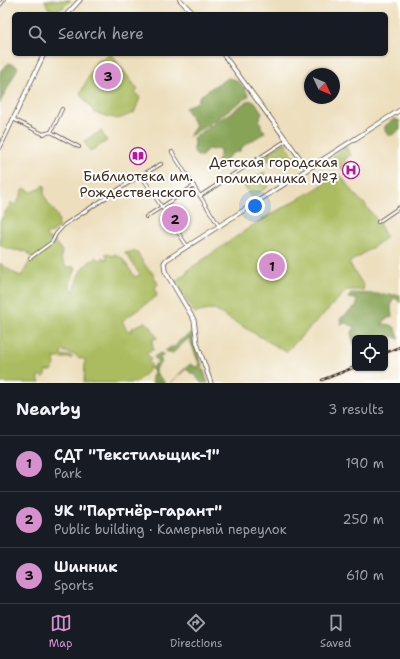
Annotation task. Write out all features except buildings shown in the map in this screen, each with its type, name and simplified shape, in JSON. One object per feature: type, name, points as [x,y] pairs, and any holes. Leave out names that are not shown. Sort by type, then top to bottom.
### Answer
[{"type":"main road","points":[[69,12],[80,0]]},
{"type":"main road","points":[[180,0],[192,12]]},
{"type":"main road","points":[[0,147],[43,56]]},
{"type":"main road","points":[[224,56],[308,169]]},
{"type":"main road","points":[[211,383],[197,343],[194,320],[165,271],[164,263],[168,258],[400,110]]},
{"type":"street","points":[[0,5],[4,0]]},
{"type":"street","points":[[51,132],[62,109]]},
{"type":"street","points":[[13,119],[43,134],[51,132],[79,146]]},
{"type":"street","points":[[200,196],[287,140]]},
{"type":"street","points":[[172,152],[219,226]]},
{"type":"street","points":[[30,258],[52,242],[58,231],[64,225],[141,175],[161,164]]},
{"type":"street","points":[[141,175],[187,246]]},
{"type":"street","points":[[146,218],[194,186]]},
{"type":"street","points":[[378,222],[400,207]]},
{"type":"green space","points":[[45,0],[71,0],[64,7],[56,11],[48,8]]},
{"type":"green space","points":[[107,56],[112,56],[138,90],[135,92],[140,98],[134,113],[118,119],[95,113],[80,94],[96,62]]},
{"type":"green space","points":[[9,63],[18,67],[0,103],[0,71]]},
{"type":"green space","points":[[228,78],[238,82],[249,96],[220,117],[188,137],[196,126],[185,108],[198,102],[199,97]]},
{"type":"green space","points":[[250,100],[256,103],[262,113],[259,121],[261,128],[265,131],[264,133],[242,147],[240,151],[231,154],[221,165],[217,162],[220,157],[220,150],[217,148],[213,150],[207,149],[202,156],[197,156],[194,152],[193,138]]},
{"type":"green space","points":[[394,119],[400,121],[400,130],[392,135],[388,135],[385,131],[385,126]]},
{"type":"green space","points":[[101,131],[107,141],[90,151],[84,141]]},
{"type":"green space","points":[[285,142],[297,161],[291,165],[283,152],[265,163],[261,158]]},
{"type":"green space","points":[[346,147],[351,155],[345,159],[345,156],[344,159],[349,166],[342,170],[333,156]]},
{"type":"green space","points":[[264,172],[266,175],[262,178],[268,187],[251,198],[244,185]]},
{"type":"green space","points":[[339,174],[379,223],[386,237],[349,263],[364,286],[363,290],[347,290],[286,352],[213,309],[194,312],[175,281],[187,273],[188,270],[259,221],[316,189]]},
{"type":"green space","points":[[43,185],[45,186],[44,191],[47,201],[58,217],[59,221],[58,228],[55,229],[53,233],[47,234],[46,236],[48,239],[53,239],[62,251],[61,258],[66,267],[76,268],[70,288],[75,291],[78,276],[91,260],[96,257],[100,261],[102,257],[107,260],[106,253],[112,256],[115,254],[122,258],[135,277],[140,275],[128,256],[124,253],[136,251],[147,268],[152,272],[158,284],[155,288],[157,296],[122,321],[127,330],[132,331],[132,328],[145,322],[150,325],[157,338],[152,340],[153,350],[146,352],[151,359],[149,362],[151,365],[149,370],[136,383],[84,383],[85,359],[78,358],[76,355],[63,351],[61,355],[71,356],[73,358],[54,358],[55,364],[52,371],[46,371],[46,375],[43,378],[40,375],[38,378],[40,383],[0,383],[0,263],[21,276],[32,258],[28,252],[9,249],[0,245],[0,221],[11,203],[16,205],[24,188],[32,192],[39,189]]},
{"type":"green space","points":[[351,293],[400,295],[400,303],[397,299],[393,298],[391,308],[392,317],[386,319],[382,324],[394,327],[399,339],[388,335],[352,335],[352,337],[351,334],[355,327],[346,323],[341,324],[340,319],[357,305],[356,299],[348,298]]},
{"type":"green space","points":[[192,333],[208,383],[201,383],[195,375],[186,369],[170,383],[190,364],[196,367],[200,366],[189,338],[173,353],[165,351],[171,347],[175,347],[179,341]]},
{"type":"green space","points":[[160,353],[164,355],[160,358],[162,362],[155,369],[157,374],[165,383],[152,383],[154,372],[151,368],[158,362],[154,357]]},
{"type":"railway","points":[[388,352],[400,347]]},
{"type":"railway","points":[[322,380],[352,368]]},
{"type":"place","name":"Шинник","points":[[108,76]]},
{"type":"place","name":"Библиотека им. Рождественского","points":[[138,156]]},
{"type":"place","name":"Детская городская поликлиника №7","points":[[351,170]]},
{"type":"place","name":"УК \"Партнёр-гарант\"","points":[[175,219]]},
{"type":"place","name":"СДТ \"Текстильщик-1\"","points":[[272,266]]}]
